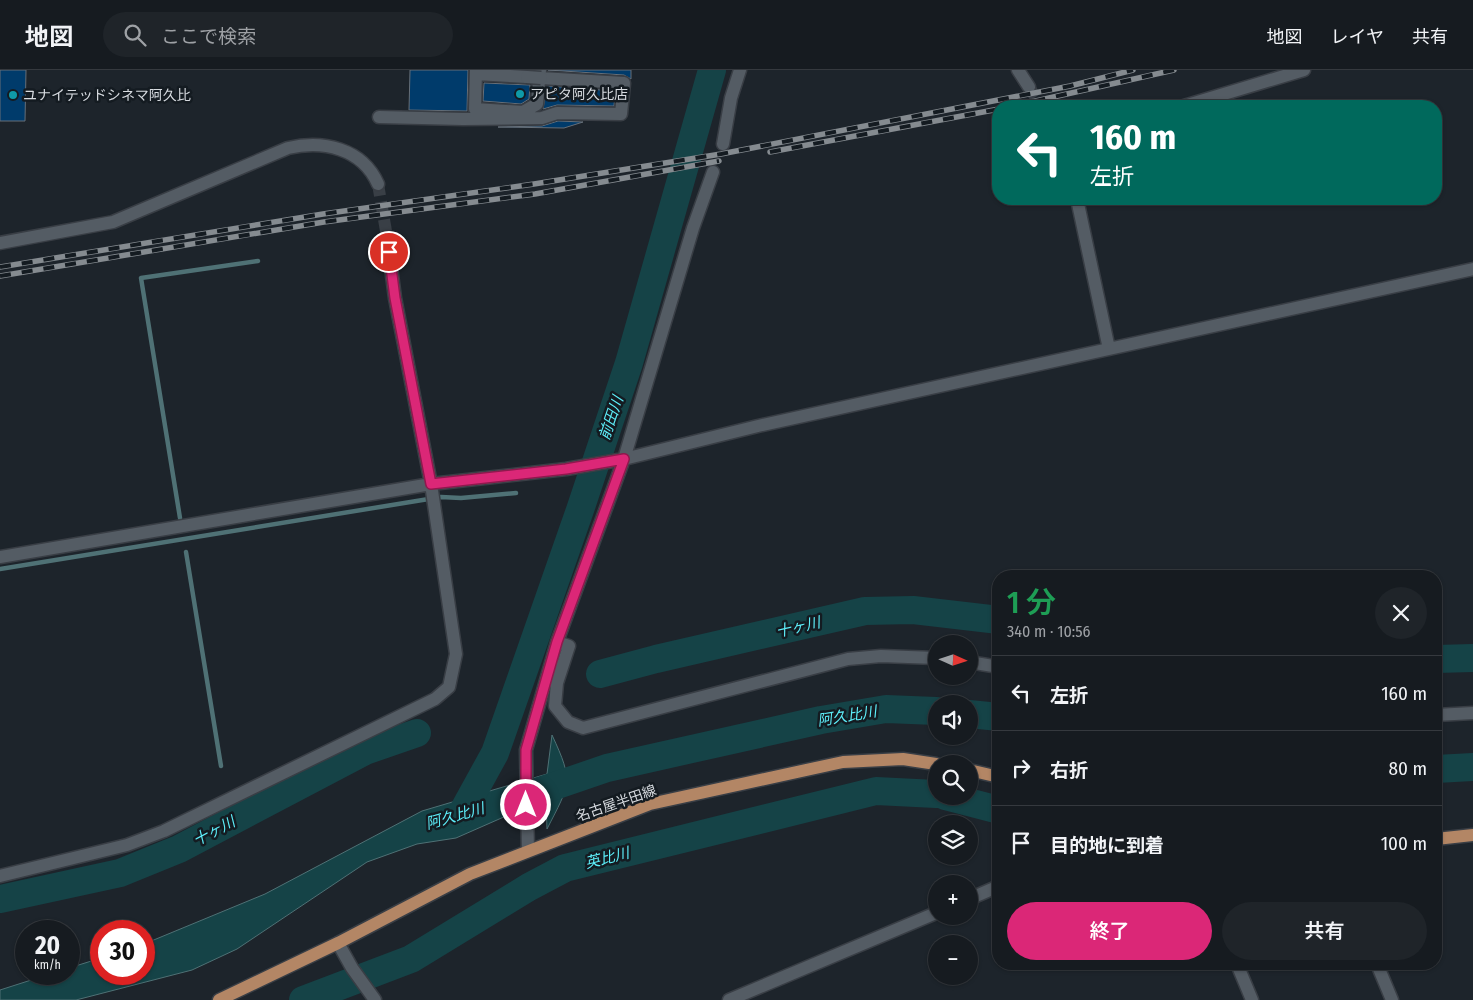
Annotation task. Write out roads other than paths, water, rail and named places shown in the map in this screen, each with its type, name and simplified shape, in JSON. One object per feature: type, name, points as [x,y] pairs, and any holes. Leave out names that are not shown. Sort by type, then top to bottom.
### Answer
[{"type":"main road","name":"名古屋半田線","points":[[219,1000],[338,943],[470,874],[650,804],[843,762],[903,759],[928,763]]},
{"type":"main road","points":[[978,772],[992,775]]},
{"type":"main road","points":[[1442,838],[1473,835]]},
{"type":"street","points":[[722,144],[731,98],[740,70]]},
{"type":"street","points":[[1018,70],[1029,87]]},
{"type":"street","points":[[1204,100],[1304,70]]},
{"type":"street","points":[[379,117],[483,119],[542,118],[558,113],[621,114],[624,83],[541,74],[527,77],[476,72],[475,109],[523,112],[537,104],[541,74]]},
{"type":"street","points":[[0,243],[113,222],[288,148],[301,145],[332,146],[346,152],[366,165],[378,184]]},
{"type":"street","points":[[528,851],[525,824],[526,750],[557,642],[620,459],[693,228],[713,172]]},
{"type":"street","points":[[1077,205],[1109,349]]},
{"type":"street","points":[[0,876],[127,845],[164,831],[435,699],[449,687],[456,654],[431,484],[395,298],[387,237]]},
{"type":"street","points":[[0,557],[431,484],[574,467],[620,459],[758,426],[1473,269]]},
{"type":"street","points":[[557,642],[568,646],[557,683],[555,706],[568,722],[583,728],[848,659],[881,656],[928,658]]},
{"type":"street","points":[[978,664],[992,666]]},
{"type":"street","points":[[1442,715],[1473,713]]},
{"type":"street","points":[[978,895],[992,889]]},
{"type":"street","points":[[729,1000],[928,915]]},
{"type":"street","points":[[338,943],[352,968],[375,1000]]},
{"type":"street","points":[[1240,970],[1252,1000]]},
{"type":"street","points":[[1380,970],[1392,1000]]},
{"type":"water","points":[[552,735],[564,763],[566,783],[561,802],[547,829],[546,804],[522,809],[456,838],[417,844],[367,862],[237,949],[192,970],[155,980],[155,939],[265,894],[422,811],[547,774]]},
{"type":"water","points":[[90,961],[90,985],[134,985],[76,1000],[0,1000],[0,990],[16,985],[80,985],[80,965]]},
{"type":"waterway","name":"前田川","points":[[462,813],[495,753],[580,510],[629,363],[712,70]]},
{"type":"waterway","points":[[180,518],[141,278],[258,261]]},
{"type":"waterway","points":[[0,569],[441,497],[461,498],[516,493]]},
{"type":"waterway","points":[[186,552],[221,766]]},
{"type":"waterway","name":"十ヶ川","points":[[600,674],[656,659],[865,611],[913,610],[992,619]]},
{"type":"waterway","name":"十ヶ川","points":[[1442,659],[1473,658]]},
{"type":"waterway","name":"阿久比川","points":[[531,794],[607,768],[821,720],[886,709],[928,711]]},
{"type":"waterway","name":"阿久比川","points":[[978,715],[992,716]]},
{"type":"waterway","name":"十ヶ川","points":[[0,899],[120,873],[179,849],[365,751],[417,733]]},
{"type":"waterway","name":"阿久比川","points":[[1442,769],[1473,767]]},
{"type":"waterway","name":"英比川","points":[[303,1000],[411,959],[529,887],[565,868],[876,791],[928,794]]},
{"type":"waterway","name":"英比川","points":[[978,805],[992,808]]},
{"type":"tunnel","points":[[1029,87],[1037,100]]},
{"type":"tunnel","points":[[378,184],[387,237]]},
{"type":"railway","points":[[998,100],[1070,86],[1133,70]]},
{"type":"railway","points":[[1040,100],[1174,70]]},
{"type":"railway","points":[[0,267],[323,214],[534,184],[721,154],[992,101]]},
{"type":"railway","points":[[770,152],[992,110]]},
{"type":"railway","points":[[0,276],[324,222],[535,194],[719,161]]},
{"type":"place","name":"アピタ阿久比店","points":[[520,94]]},
{"type":"place","name":"ユナイテッドシネマ阿久比","points":[[13,95]]}]
